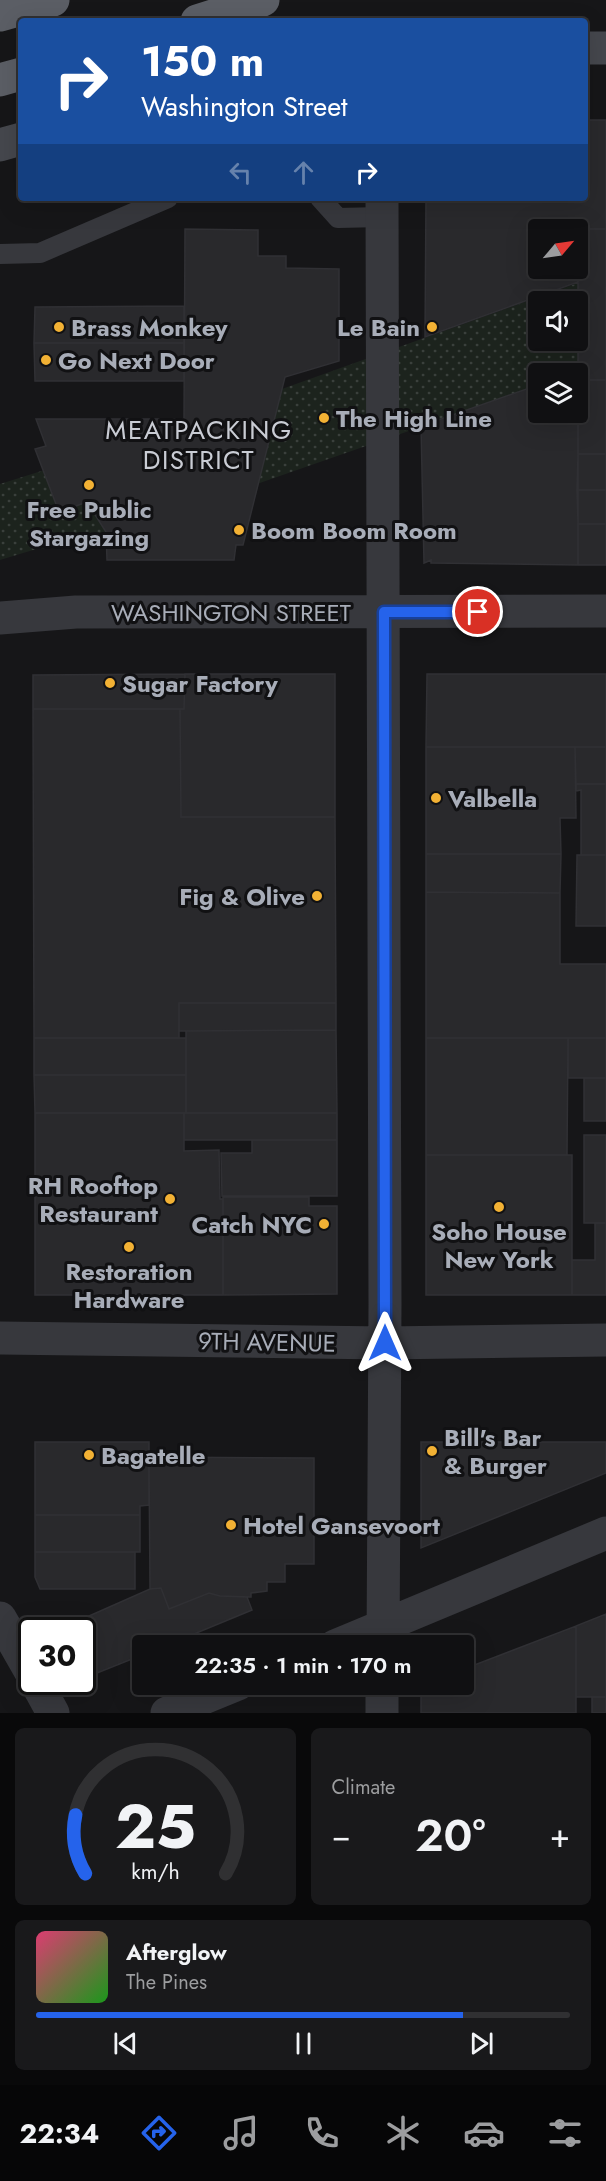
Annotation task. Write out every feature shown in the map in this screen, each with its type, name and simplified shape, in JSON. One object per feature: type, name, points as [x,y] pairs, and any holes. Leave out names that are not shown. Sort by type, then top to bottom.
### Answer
[{"type":"highway","points":[[0,15],[53,0]]},
{"type":"highway","points":[[206,18],[263,0]]},
{"type":"highway","points":[[0,80],[18,75]]},
{"type":"main road","points":[[588,48],[606,48]]},
{"type":"main road","points":[[0,145],[18,140]]},
{"type":"street","points":[[382,208],[385,1343],[383,1635]]},
{"type":"street","name":"WASHINGTON STREET","points":[[0,618],[76,612],[606,611]]},
{"type":"street","name":"9TH AVENUE","points":[[0,1338],[385,1343],[606,1340]]},
{"type":"street","points":[[385,1635],[606,1533]]},
{"type":"street","points":[[0,1618],[18,1650]]},
{"type":"street","points":[[43,1695],[53,1713]]},
{"type":"street","points":[[167,1713],[211,1695]]},
{"type":"street","points":[[382,1695],[382,1713]]},
{"type":"lane","points":[[0,254],[40,253],[161,201]]},
{"type":"lane","points":[[323,201],[338,219],[382,208]]},
{"type":"shaded area","name":"The High Line","points":[[606,273],[606,362],[588,368],[588,363],[528,363],[528,389],[93,541],[33,550],[0,560],[0,484],[131,443],[528,301],[528,351],[588,351],[588,291],[556,291]]},
{"type":"building","points":[[588,120],[606,120],[606,229],[588,229],[588,219],[528,219],[528,279],[578,279],[578,282],[553,291],[528,291],[528,300],[425,337],[426,201],[588,201]]},
{"type":"building","points":[[185,229],[258,230],[258,256],[286,256],[286,268],[339,269],[339,361],[285,377],[243,545],[236,545],[234,560],[107,560],[106,532],[87,502],[59,512],[35,449],[46,446],[36,419],[184,419]]},
{"type":"building","points":[[588,229],[606,229],[606,380],[588,380],[588,363],[578,363],[578,351],[588,351],[588,291],[578,291],[578,279],[588,279]]},
{"type":"building","points":[[184,306],[184,343],[34,343],[35,307]]},
{"type":"building","points":[[34,343],[184,343],[184,381],[35,381]]},
{"type":"building","points":[[588,380],[606,380],[606,454],[578,454],[578,423],[588,423]]},
{"type":"building","points":[[528,389],[528,423],[578,423],[578,565],[431,563],[431,560],[424,563],[421,426]]},
{"type":"building","points":[[578,454],[606,454],[606,490],[577,490]]},
{"type":"building","points":[[577,490],[606,490],[606,524],[578,524]]},
{"type":"building","points":[[578,524],[606,524],[606,565],[578,565]]},
{"type":"building","points":[[185,674],[184,709],[33,709],[33,675]]},
{"type":"building","points":[[185,674],[335,674],[335,817],[181,817],[180,709],[184,709]]},
{"type":"building","points":[[427,674],[606,674],[606,747],[426,747]]},
{"type":"building","points":[[33,709],[180,709],[181,817],[335,817],[336,1003],[179,1003],[179,1038],[34,1038]]},
{"type":"building","points":[[426,747],[575,747],[576,818],[560,818],[561,854],[426,854]]},
{"type":"building","points":[[575,747],[606,747],[606,784],[576,784]]},
{"type":"building","points":[[576,784],[606,784],[606,855],[581,855],[581,790],[576,791]]},
{"type":"building","points":[[426,854],[561,854],[560,893],[426,892]]},
{"type":"building","points":[[577,855],[606,855],[606,926],[576,926]]},
{"type":"building","points":[[426,892],[560,893],[560,964],[606,964],[606,1038],[426,1038]]},
{"type":"building","points":[[179,1003],[336,1003],[336,1030],[179,1031]]},
{"type":"building","points":[[336,1030],[337,1113],[186,1113],[186,1031]]},
{"type":"building","points":[[34,1038],[186,1038],[186,1075],[34,1075]]},
{"type":"building","points":[[426,1038],[568,1038],[567,1155],[426,1155]]},
{"type":"building","points":[[568,1038],[606,1038],[606,1078],[568,1078]]},
{"type":"building","points":[[34,1075],[186,1075],[186,1113],[35,1113]]},
{"type":"building","points":[[584,1078],[606,1078],[606,1121],[584,1121]]},
{"type":"building","name":"Restoration Hardware","points":[[35,1113],[184,1113],[184,1151],[219,1150],[220,1199],[223,1199],[223,1295],[35,1295]]},
{"type":"building","points":[[184,1113],[337,1113],[337,1140],[184,1140]]},
{"type":"building","points":[[584,1135],[606,1135],[606,1223],[584,1223]]},
{"type":"building","points":[[252,1140],[337,1140],[337,1196],[222,1196],[221,1153],[252,1153]]},
{"type":"building","name":"Soho House New York","points":[[426,1155],[572,1155],[572,1295],[426,1295]]},
{"type":"building","points":[[223,1197],[309,1197],[309,1206],[337,1206],[337,1294],[223,1295]]},
{"type":"building","points":[[595,1223],[606,1223],[606,1295],[572,1295],[572,1260],[595,1260]]},
{"type":"building","points":[[35,1442],[149,1442],[149,1505],[140,1506],[140,1515],[35,1515]]},
{"type":"building","points":[[421,1442],[606,1442],[606,1473],[421,1548]]},
{"type":"building","name":"Hotel Gansevoort","points":[[149,1457],[314,1458],[314,1564],[285,1564],[285,1582],[267,1582],[267,1591],[251,1593],[251,1597],[220,1596],[209,1593],[169,1609],[161,1588],[150,1589]]},
{"type":"building","points":[[35,1515],[140,1515],[140,1552],[35,1552]]},
{"type":"building","points":[[35,1552],[135,1552],[135,1589],[40,1589],[35,1577]]},
{"type":"building","points":[[161,1588],[169,1609],[209,1593],[220,1596],[247,1597],[252,1610],[192,1635],[132,1635],[132,1659],[96,1673],[96,1617],[87,1617],[150,1589]]},
{"type":"building","points":[[606,1614],[606,1697],[576,1697],[576,1626]]},
{"type":"building","points":[[576,1626],[576,1713],[421,1713],[421,1695],[474,1695],[474,1665]]},
{"type":"building","points":[[592,1697],[606,1697],[606,1713],[592,1713]]},
{"type":"place","name":"Brass Monkey","points":[[59,327]]},
{"type":"place","name":"Le Bain","points":[[432,327]]},
{"type":"place","name":"Go Next Door","points":[[46,360]]},
{"type":"place","name":"The High Line","points":[[324,418]]},
{"type":"place","name":"Free Public Stargazing","points":[[89,485]]},
{"type":"place","name":"Boom Boom Room","points":[[239,530]]},
{"type":"place","name":"Sugar Factory","points":[[110,683]]},
{"type":"place","name":"Valbella","points":[[436,798]]},
{"type":"place","name":"Fig & Olive","points":[[317,896]]},
{"type":"place","name":"RH Rooftop Restaurant","points":[[170,1199]]},
{"type":"place","name":"Soho House New York","points":[[499,1207]]},
{"type":"place","name":"Catch NYC","points":[[324,1224]]},
{"type":"place","name":"Restoration Hardware","points":[[129,1247]]},
{"type":"place","name":"Bill's Bar & Burger","points":[[432,1451]]},
{"type":"place","name":"Bagatelle","points":[[89,1455]]},
{"type":"place","name":"Hotel Gansevoort","points":[[231,1525]]},
{"type":"district","name":"MEATPACKING DISTRICT","points":[[199,445]]},
{"type":"route","points":[[385,1343],[384,612],[478,612]]}]
